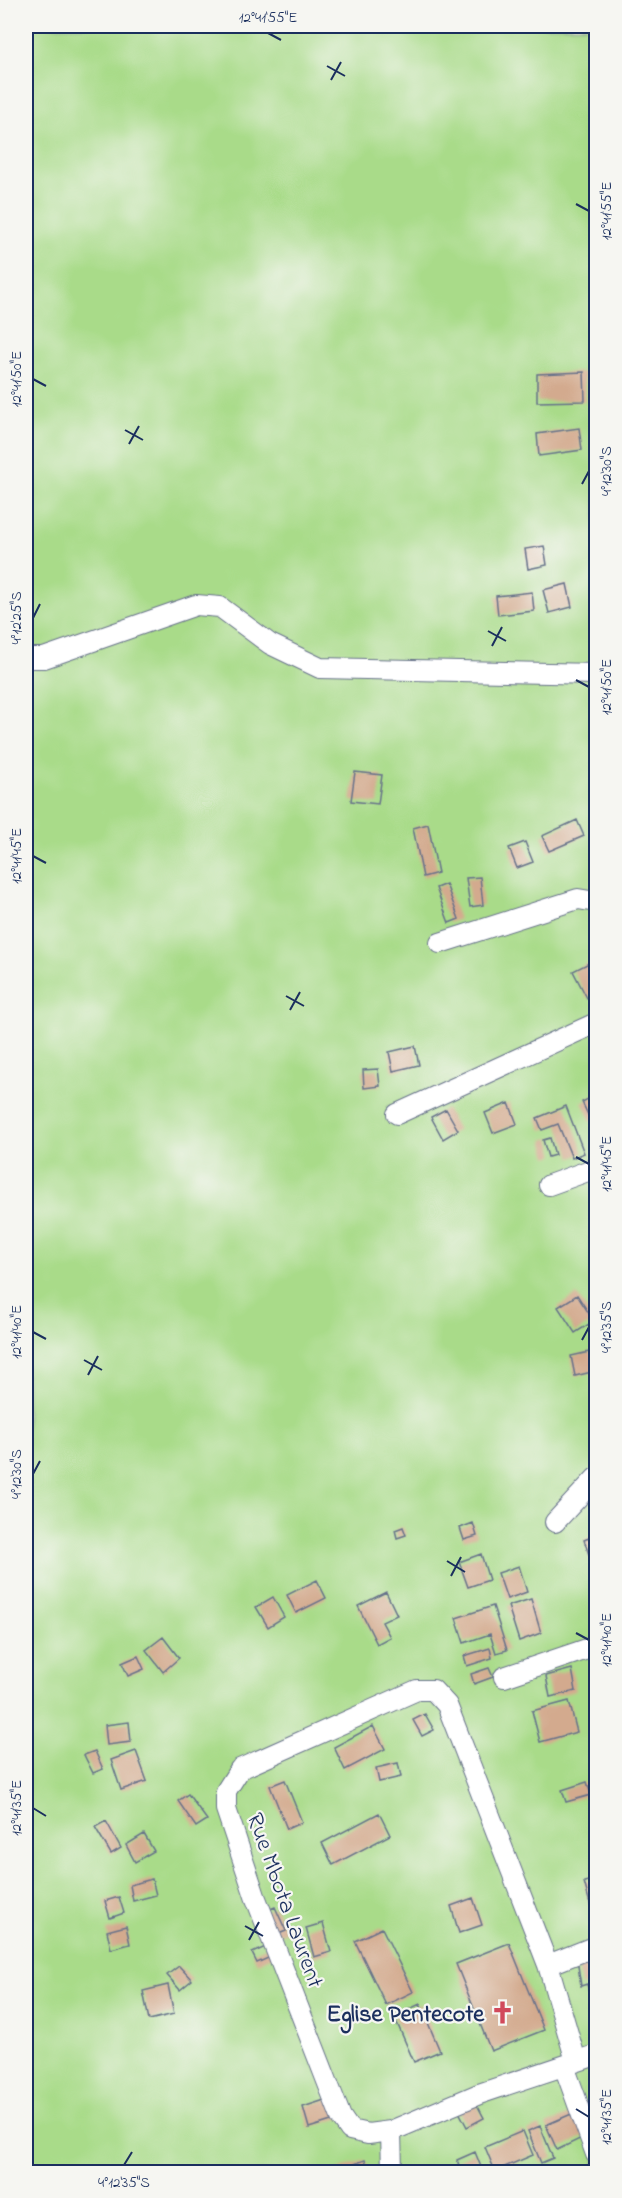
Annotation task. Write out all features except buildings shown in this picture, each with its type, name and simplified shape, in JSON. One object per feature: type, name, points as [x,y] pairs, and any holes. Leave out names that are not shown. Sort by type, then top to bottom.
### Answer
[{"type":"street","points":[[26,658],[44,658],[196,605],[220,607],[270,644],[320,668],[597,674]]},
{"type":"street","points":[[440,943],[578,899],[597,902]]},
{"type":"street","points":[[398,1114],[597,1023]]},
{"type":"street","points":[[549,1185],[597,1168]]},
{"type":"street","points":[[555,1522],[597,1479]]},
{"type":"street","points":[[504,1677],[597,1646]]},
{"type":"street","name":"Rue Mbota Laurent","points":[[391,2131],[368,2134],[350,2130],[341,2117],[255,1896],[226,1809],[226,1791],[240,1769],[417,1690],[434,1690],[447,1705],[548,1965]]},
{"type":"street","points":[[597,1946],[548,1965],[570,2063],[597,2154]]},
{"type":"street","points":[[392,2172],[391,2131],[479,2094],[597,2055]]},
{"type":"green space","points":[[26,26],[596,26],[596,2172],[26,2172]]},
{"type":"place","name":"Eglise Pentecote","points":[[502,2013]]}]
